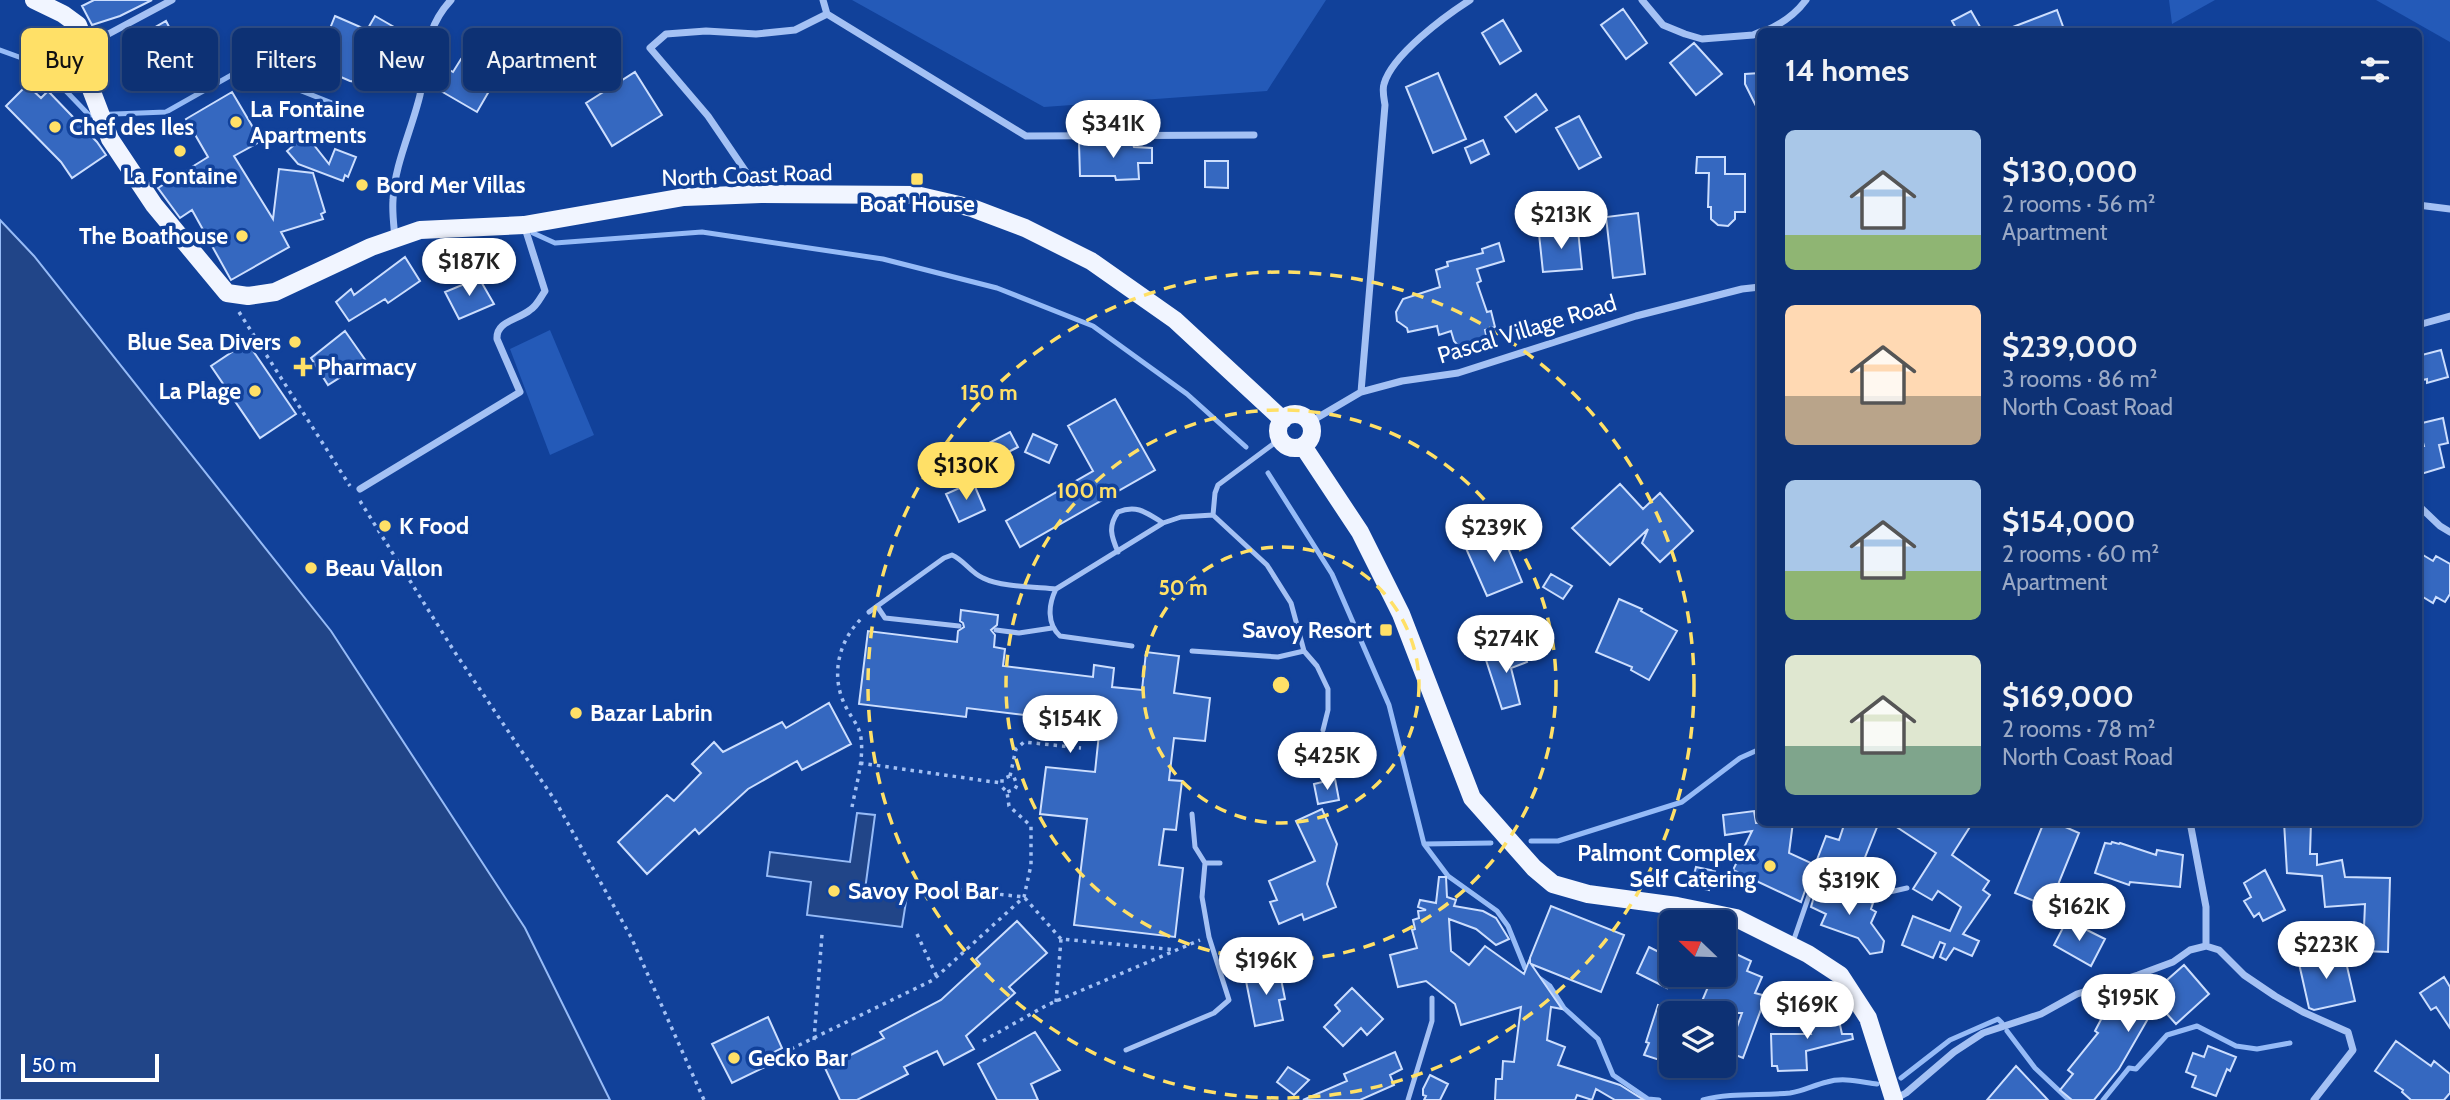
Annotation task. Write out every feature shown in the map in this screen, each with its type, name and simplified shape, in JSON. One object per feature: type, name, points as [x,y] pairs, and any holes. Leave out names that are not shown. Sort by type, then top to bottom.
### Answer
[{"type":"main road","points":[[34,0],[63,14],[79,28]]},
{"type":"main road","points":[[92,91],[110,139],[154,205],[227,293]]},
{"type":"main road","name":"North Coast Road","points":[[227,293],[248,296],[275,292],[371,247],[420,230],[524,225],[684,197],[761,194],[916,195],[972,208],[1025,228],[1091,261],[1175,320],[1283,420]]},
{"type":"main road","points":[[1300,415],[1310,422],[1311,435],[1303,446],[1290,447],[1280,439],[1279,425],[1283,420],[1288,416],[1300,415]]},
{"type":"main road","points":[[1303,446],[1360,532],[1401,614],[1472,798],[1534,868],[1553,884],[1576,891],[1736,918],[1792,945],[1840,975],[1868,1018],[1901,1098]]},
{"type":"street","points":[[108,34],[172,0]]},
{"type":"street","points":[[395,239],[393,199],[420,94],[427,44],[432,26],[451,0]]},
{"type":"street","points":[[823,0],[827,14],[1026,136],[1254,135]]},
{"type":"street","points":[[1361,392],[1385,106],[1384,84],[1396,62],[1442,18],[1470,0]]},
{"type":"street","points":[[1642,0],[1663,25],[1702,39],[1757,34]]},
{"type":"street","points":[[1773,28],[1800,8],[1806,0]]},
{"type":"street","points":[[761,194],[708,116],[650,48],[666,33],[706,31],[756,34],[795,30],[827,14]]},
{"type":"street","points":[[2422,206],[2450,209]]},
{"type":"street","points":[[360,489],[520,392],[496,339],[496,332],[501,326],[529,311],[544,291],[524,225]]},
{"type":"street","name":"Pascal Village Road","points":[[1310,422],[1361,392],[1402,381],[1458,373],[1636,316],[1757,287]]},
{"type":"street","points":[[2422,324],[2450,316]]},
{"type":"street","points":[[2422,509],[2450,532]]},
{"type":"street","points":[[2191,826],[2206,907],[2206,946]]},
{"type":"street","points":[[1901,1098],[1954,1052],[1983,1033],[2041,1014],[2077,994],[2173,962],[2190,950],[2206,946],[2219,950],[2244,975],[2275,996],[2348,1032],[2353,1050],[2314,1100]]},
{"type":"lane","points":[[1213,515],[1218,485],[1280,439]]},
{"type":"lane","points":[[1118,552],[1110,528],[1118,512],[1134,507],[1163,523]]},
{"type":"lane","points":[[869,612],[951,555],[985,579],[1056,589],[1163,523],[1181,517],[1213,515],[1267,565],[1291,603],[1304,651],[1317,666],[1328,689],[1328,710],[1323,730]]},
{"type":"lane","points":[[1056,589],[1051,607],[1052,628],[1060,636],[1132,646]]},
{"type":"lane","points":[[877,606],[885,618],[911,623],[959,626]]},
{"type":"lane","points":[[996,630],[1019,633],[1052,628]]},
{"type":"lane","points":[[1192,651],[1278,657],[1304,651]]},
{"type":"lane","points":[[1126,1050],[1214,1013],[1228,1000],[1209,936],[1202,897],[1205,863],[1195,847],[1192,814]]},
{"type":"lane","points":[[1205,863],[1220,863]]},
{"type":"lane","points":[[1792,945],[1812,887],[1821,880],[1872,896],[1907,888]]},
{"type":"lane","points":[[1408,1100],[1432,1021],[1432,998]]},
{"type":"path","points":[[227,293],[454,651],[556,802],[631,937],[704,1100]]},
{"type":"path","points":[[852,807],[860,763],[861,739],[856,722],[846,708],[839,689],[836,669],[846,639],[869,612]]},
{"type":"path","points":[[1010,776],[1016,749],[1024,742],[1081,748]]},
{"type":"path","points":[[860,763],[1001,783]]},
{"type":"path","points":[[1001,783],[1002,779],[1010,776]]},
{"type":"path","points":[[1007,792],[1015,789],[1017,785],[1010,776]]},
{"type":"path","points":[[791,1049],[814,1040],[937,977],[1024,897],[1031,865],[1031,826],[1009,806],[1007,792],[1001,783]]},
{"type":"path","points":[[924,886],[1024,897],[1061,939],[1177,950]]},
{"type":"path","points":[[814,1040],[822,934]]},
{"type":"path","points":[[917,934],[937,977]]},
{"type":"path","points":[[983,1041],[1056,1002],[1209,936]]},
{"type":"path","points":[[1056,1002],[1061,939]]},
{"type":"shaded area","points":[[852,0],[1326,0],[1267,91],[1044,107]]},
{"type":"shaded area","points":[[2169,0],[2215,0],[2172,24]]},
{"type":"shaded area","points":[[2376,0],[2450,0],[2450,42]]},
{"type":"shaded area","points":[[0,220],[34,256],[331,631],[525,928],[610,1100],[0,1100]]},
{"type":"shaded area","points":[[550,330],[594,435],[550,455],[510,349]]},
{"type":"shaded area","points":[[857,813],[875,815],[865,890],[907,895],[902,927],[807,915],[811,882],[767,876],[770,852],[850,862]]},
{"type":"building","points":[[94,0],[152,0],[120,16],[92,25],[82,6]]},
{"type":"building","points":[[1623,9],[1647,43],[1626,59],[1601,25]]},
{"type":"building","points":[[2057,10],[2064,28],[2010,28]]},
{"type":"building","points":[[1971,11],[1981,28],[1956,28],[1952,21]]},
{"type":"building","points":[[335,16],[362,28],[354,28],[354,82],[340,77],[340,28],[330,28]]},
{"type":"building","points":[[375,16],[396,28],[368,28]]},
{"type":"building","points":[[1503,20],[1521,51],[1500,64],[1482,33]]},
{"type":"building","points":[[166,21],[170,28],[154,28]]},
{"type":"building","points":[[1694,43],[1722,74],[1696,95],[1670,63]]},
{"type":"building","points":[[461,59],[463,91],[489,91],[477,112],[441,91],[449,91],[449,70],[453,72]]},
{"type":"building","points":[[635,72],[662,115],[612,146],[586,103],[605,91],[621,91],[621,81]]},
{"type":"building","points":[[1438,73],[1466,139],[1433,153],[1406,87]]},
{"type":"building","points":[[1757,73],[1757,108],[1745,84],[1745,74]]},
{"type":"building","name":"Chef des Iles","points":[[21,91],[33,91],[41,98],[48,91],[106,155],[72,178],[61,162],[6,106]]},
{"type":"building","points":[[232,92],[261,141],[234,156],[273,219],[279,169],[313,173],[325,212],[321,214],[323,219],[281,232],[289,247],[231,280],[192,210],[180,218],[158,188],[208,157],[186,119]]},
{"type":"building","points":[[1536,94],[1547,110],[1516,132],[1505,117]]},
{"type":"building","points":[[1579,116],[1601,157],[1579,169],[1556,128]]},
{"type":"building","points":[[306,135],[329,164],[335,149],[356,157],[348,177],[345,175],[343,181],[298,164],[287,151]]},
{"type":"building","points":[[1483,140],[1489,154],[1471,163],[1465,148]]},
{"type":"building","points":[[1132,142],[1134,147],[1152,148],[1152,163],[1138,163],[1139,179],[1116,180],[1115,176],[1080,176],[1079,143]]},
{"type":"building","points":[[1697,157],[1725,157],[1725,174],[1745,174],[1745,212],[1735,212],[1735,219],[1728,226],[1718,225],[1711,219],[1711,207],[1708,207],[1709,173],[1696,173]]},
{"type":"building","points":[[1205,161],[1228,161],[1228,188],[1205,187]]},
{"type":"building","points":[[1638,213],[1645,274],[1613,278],[1606,217]]},
{"type":"building","points":[[1578,230],[1582,269],[1543,272],[1539,234]]},
{"type":"building","points":[[1499,243],[1504,261],[1477,269],[1481,281],[1477,283],[1487,312],[1491,311],[1495,327],[1485,330],[1487,340],[1461,349],[1454,341],[1451,331],[1439,335],[1437,326],[1408,332],[1407,328],[1397,321],[1396,312],[1403,299],[1440,287],[1436,270],[1448,266],[1447,262],[1483,253],[1482,249]]},
{"type":"building","points":[[405,257],[420,281],[388,303],[385,299],[349,321],[336,302],[351,289],[354,295]]},
{"type":"building","points":[[479,278],[494,304],[459,319],[445,292]]},
{"type":"building","points":[[345,331],[366,361],[328,385],[311,358]]},
{"type":"building","points":[[247,342],[296,414],[260,438],[211,366]]},
{"type":"building","points":[[2441,350],[2448,377],[2427,383],[2427,379],[2422,380],[2422,355]]},
{"type":"building","points":[[1115,399],[1155,470],[1020,547],[1006,521],[1093,471],[1068,426]]},
{"type":"building","points":[[2443,418],[2448,443],[2439,445],[2444,467],[2422,474],[2424,446],[2422,423]]},
{"type":"building","points":[[1010,432],[1018,447],[970,472],[962,457]]},
{"type":"building","points":[[1033,434],[1057,445],[1049,463],[1025,452]]},
{"type":"building","points":[[973,482],[985,510],[959,522],[946,494]]},
{"type":"building","points":[[1620,484],[1643,509],[1660,493],[1693,531],[1660,562],[1642,543],[1648,529],[1610,565],[1572,528]]},
{"type":"building","points":[[1501,531],[1522,582],[1487,596],[1465,546]]},
{"type":"building","points":[[2422,554],[2433,561],[2436,556],[2450,564],[2450,594],[2445,602],[2436,597],[2433,603],[2422,596]]},
{"type":"building","points":[[1551,574],[1572,586],[1563,599],[1543,587]]},
{"type":"building","points":[[1619,599],[1642,609],[1641,611],[1677,631],[1649,680],[1631,670],[1632,667],[1596,652]]},
{"type":"building","points":[[961,610],[998,615],[997,625],[991,630],[995,635],[994,647],[1005,649],[1003,666],[1093,677],[1094,665],[1114,668],[1112,687],[1142,690],[1146,652],[1179,656],[1174,693],[1210,698],[1205,741],[1174,738],[1169,780],[1182,781],[1176,830],[1164,829],[1159,865],[1183,868],[1175,937],[1074,925],[1087,819],[1040,814],[1046,767],[1095,772],[1100,724],[967,708],[966,717],[859,704],[868,631],[957,642],[958,631],[964,627],[960,621]]},
{"type":"building","points":[[1521,646],[1527,662],[1511,668],[1520,704],[1502,709],[1485,657]]},
{"type":"building","points":[[829,703],[851,744],[802,770],[797,761],[748,789],[699,834],[695,829],[647,874],[618,842],[667,795],[674,801],[701,773],[692,764],[714,742],[723,752],[782,722],[786,728]]},
{"type":"building","points":[[1335,779],[1339,800],[1318,804],[1314,784]]},
{"type":"building","points":[[1322,809],[1337,844],[1327,884],[1336,907],[1304,920],[1302,914],[1279,924],[1270,902],[1277,900],[1269,881],[1315,861],[1296,821]]},
{"type":"building","points":[[1754,811],[1757,826],[1792,826],[1789,853],[1815,865],[1826,836],[1839,840],[1844,826],[1877,826],[1854,885],[1819,875],[1807,885],[1801,902],[1733,870],[1752,831],[1725,835],[1723,815]]},
{"type":"building","points":[[1895,826],[1970,826],[1952,855],[1989,881],[1983,890],[1990,895],[1963,934],[1979,941],[1972,956],[1954,948],[1946,960],[1940,957],[1945,944],[1940,942],[1933,958],[1902,945],[1913,916],[1950,931],[1961,907],[1938,891],[1932,900],[1913,889],[1936,853]]},
{"type":"building","points":[[2042,826],[2063,826],[2079,833],[2049,907],[2015,893]]},
{"type":"building","points":[[2284,826],[2311,826],[2310,854],[2317,854],[2317,865],[2342,860],[2345,877],[2390,878],[2388,952],[2363,951],[2365,904],[2325,907],[2322,876],[2287,873]]},
{"type":"building","points":[[2112,842],[2156,855],[2157,850],[2183,855],[2180,887],[2130,882],[2129,885],[2095,873],[2105,843]]},
{"type":"building","points":[[1696,867],[1715,871],[1709,890],[1691,886]]},
{"type":"building","points":[[2265,870],[2285,910],[2263,921],[2259,913],[2254,917],[2244,901],[2251,897],[2244,883]]},
{"type":"building","points":[[1439,877],[1446,877],[1447,897],[1456,900],[1454,906],[1483,911],[1496,918],[1509,939],[1496,945],[1476,929],[1449,919],[1451,951],[1469,965],[1485,946],[1524,974],[1551,906],[1624,935],[1601,992],[1531,964],[1562,1009],[1551,1007],[1547,1040],[1565,1047],[1558,1065],[1620,1085],[1644,1100],[1615,1100],[1596,1089],[1592,1100],[1577,1095],[1575,1100],[1495,1100],[1496,1079],[1502,1079],[1503,1061],[1514,1062],[1521,1007],[1461,1025],[1455,1004],[1426,981],[1398,987],[1390,955],[1417,948],[1412,930],[1415,929],[1413,920],[1419,918],[1418,911],[1426,910],[1418,907],[1420,900],[1436,903]]},
{"type":"building","points":[[1822,886],[1873,903],[1871,909],[1876,912],[1871,923],[1884,941],[1882,952],[1870,954],[1858,938],[1821,925],[1826,914],[1811,907],[1816,890]]},
{"type":"building","points":[[2067,920],[2105,939],[2091,966],[2054,945]]},
{"type":"building","points":[[1017,921],[1047,953],[1009,987],[1015,993],[966,1036],[974,1049],[944,1065],[937,1051],[904,1067],[908,1074],[857,1100],[840,1100],[825,1068],[884,1038],[880,1032],[941,1000],[980,964],[976,959]]},
{"type":"building","points":[[1649,947],[1659,952],[1659,984],[1637,973]]},
{"type":"building","points":[[2343,949],[2355,1001],[2314,1010],[2309,1008],[2298,959],[2320,954],[2329,971],[2328,953]]},
{"type":"building","points":[[1736,954],[1751,961],[1747,971],[1762,977],[1755,993],[1766,996],[1743,1058],[1736,1055],[1736,1030],[1742,1013],[1736,1013],[1736,1001],[1702,1001],[1708,987],[1736,987]]},
{"type":"building","points":[[2184,965],[2209,994],[2176,1024],[2157,1003],[2119,1069],[2094,1100],[2072,1100],[2060,1090],[2073,1074],[2068,1070],[2098,1033],[2095,1031],[2105,1012],[2108,1014],[2116,1001],[2133,1010]]},
{"type":"building","points":[[1279,969],[1285,999],[1279,1000],[1283,1020],[1255,1026],[1245,976]]},
{"type":"building","points":[[2444,977],[2450,987],[2450,1028],[2436,1007],[2431,1010],[2420,993]]},
{"type":"building","points":[[1352,988],[1383,1019],[1367,1035],[1361,1028],[1343,1046],[1324,1027],[1340,1011],[1335,1005]]},
{"type":"building","points":[[1658,1005],[1659,1060],[1644,1055],[1649,1043],[1646,1042]]},
{"type":"building","points":[[1836,1007],[1842,1034],[1852,1034],[1853,1039],[1806,1051],[1807,1070],[1778,1071],[1777,1066],[1772,1066],[1771,1034],[1811,1034],[1806,1014]]},
{"type":"building","points":[[768,1017],[782,1048],[763,1058],[767,1066],[732,1083],[712,1044]]},
{"type":"building","points":[[1035,1032],[1060,1070],[1031,1084],[1038,1100],[997,1100],[978,1064]]},
{"type":"building","points":[[2396,1041],[2431,1066],[2434,1061],[2450,1074],[2450,1093],[2444,1100],[2411,1100],[2403,1090],[2375,1071]]},
{"type":"building","points":[[2208,1046],[2236,1057],[2230,1071],[2227,1069],[2216,1096],[2192,1087],[2196,1076],[2186,1072],[2193,1053],[2204,1057]]},
{"type":"building","points":[[1395,1052],[1402,1069],[1390,1075],[1394,1085],[1360,1100],[1303,1100],[1347,1081],[1344,1074]]},
{"type":"building","points":[[2016,1066],[2048,1100],[1987,1100]]},
{"type":"building","points":[[1288,1067],[1309,1080],[1294,1095],[1277,1082]]},
{"type":"building","points":[[1430,1075],[1448,1084],[1440,1100],[1424,1100],[1426,1096],[1423,1095],[1423,1089]]},
{"type":"waterway","points":[[0,50],[41,65],[89,115],[166,112],[244,68],[357,113]]},
{"type":"waterway","points":[[533,233],[555,243],[702,232],[883,259],[997,288],[1093,326],[1187,394],[1246,447]]},
{"type":"waterway","points":[[1268,473],[1332,574],[1389,705],[1424,844],[1448,876],[1497,911],[1508,926],[1525,968],[1531,972]]},
{"type":"waterway","points":[[1531,841],[1558,841],[1682,802],[1740,758],[1757,750]]},
{"type":"waterway","points":[[1424,844],[1491,843]]},
{"type":"waterway","points":[[1539,978],[1550,986],[1564,1008],[1598,1039],[1613,1075],[1648,1099],[1659,1100]]},
{"type":"waterway","points":[[1901,1078],[1950,1040],[1998,1019],[2002,1023]]},
{"type":"waterway","points":[[2103,1100],[2129,1068],[2136,1069],[2167,1035],[2197,1026],[2236,1046],[2257,1049],[2290,1043]]},
{"type":"waterway","points":[[2007,1031],[2035,1068],[2069,1100]]},
{"type":"waterway","points":[[1703,1100],[1735,1095],[1790,1093],[1839,1080],[1877,1084]]},
{"type":"place","name":"La Fontaine Apartments","points":[[236,122]]},
{"type":"place","name":"Chef des Iles","points":[[55,127]]},
{"type":"place","name":"La Fontaine","points":[[180,151]]},
{"type":"place","name":"Boat House","points":[[917,179]]},
{"type":"place","name":"Bord Mer Villas","points":[[362,185]]},
{"type":"place","name":"The Boathouse","points":[[242,236]]},
{"type":"place","name":"Blue Sea Divers","points":[[295,342]]},
{"type":"place","name":"Pharmacy","points":[[303,367]]},
{"type":"place","name":"La Plage","points":[[255,391]]},
{"type":"place","name":"K Food","points":[[385,526]]},
{"type":"place","name":"Beau Vallon","points":[[311,568]]},
{"type":"place","name":"Savoy Resort","points":[[1386,630]]},
{"type":"place","name":"Bazar Labrin","points":[[576,713]]},
{"type":"place","name":"Palmont Complex Self Catering","points":[[1770,866]]},
{"type":"place","name":"Savoy Pool Bar","points":[[834,891]]},
{"type":"place","name":"Gecko Bar","points":[[734,1058]]}]
